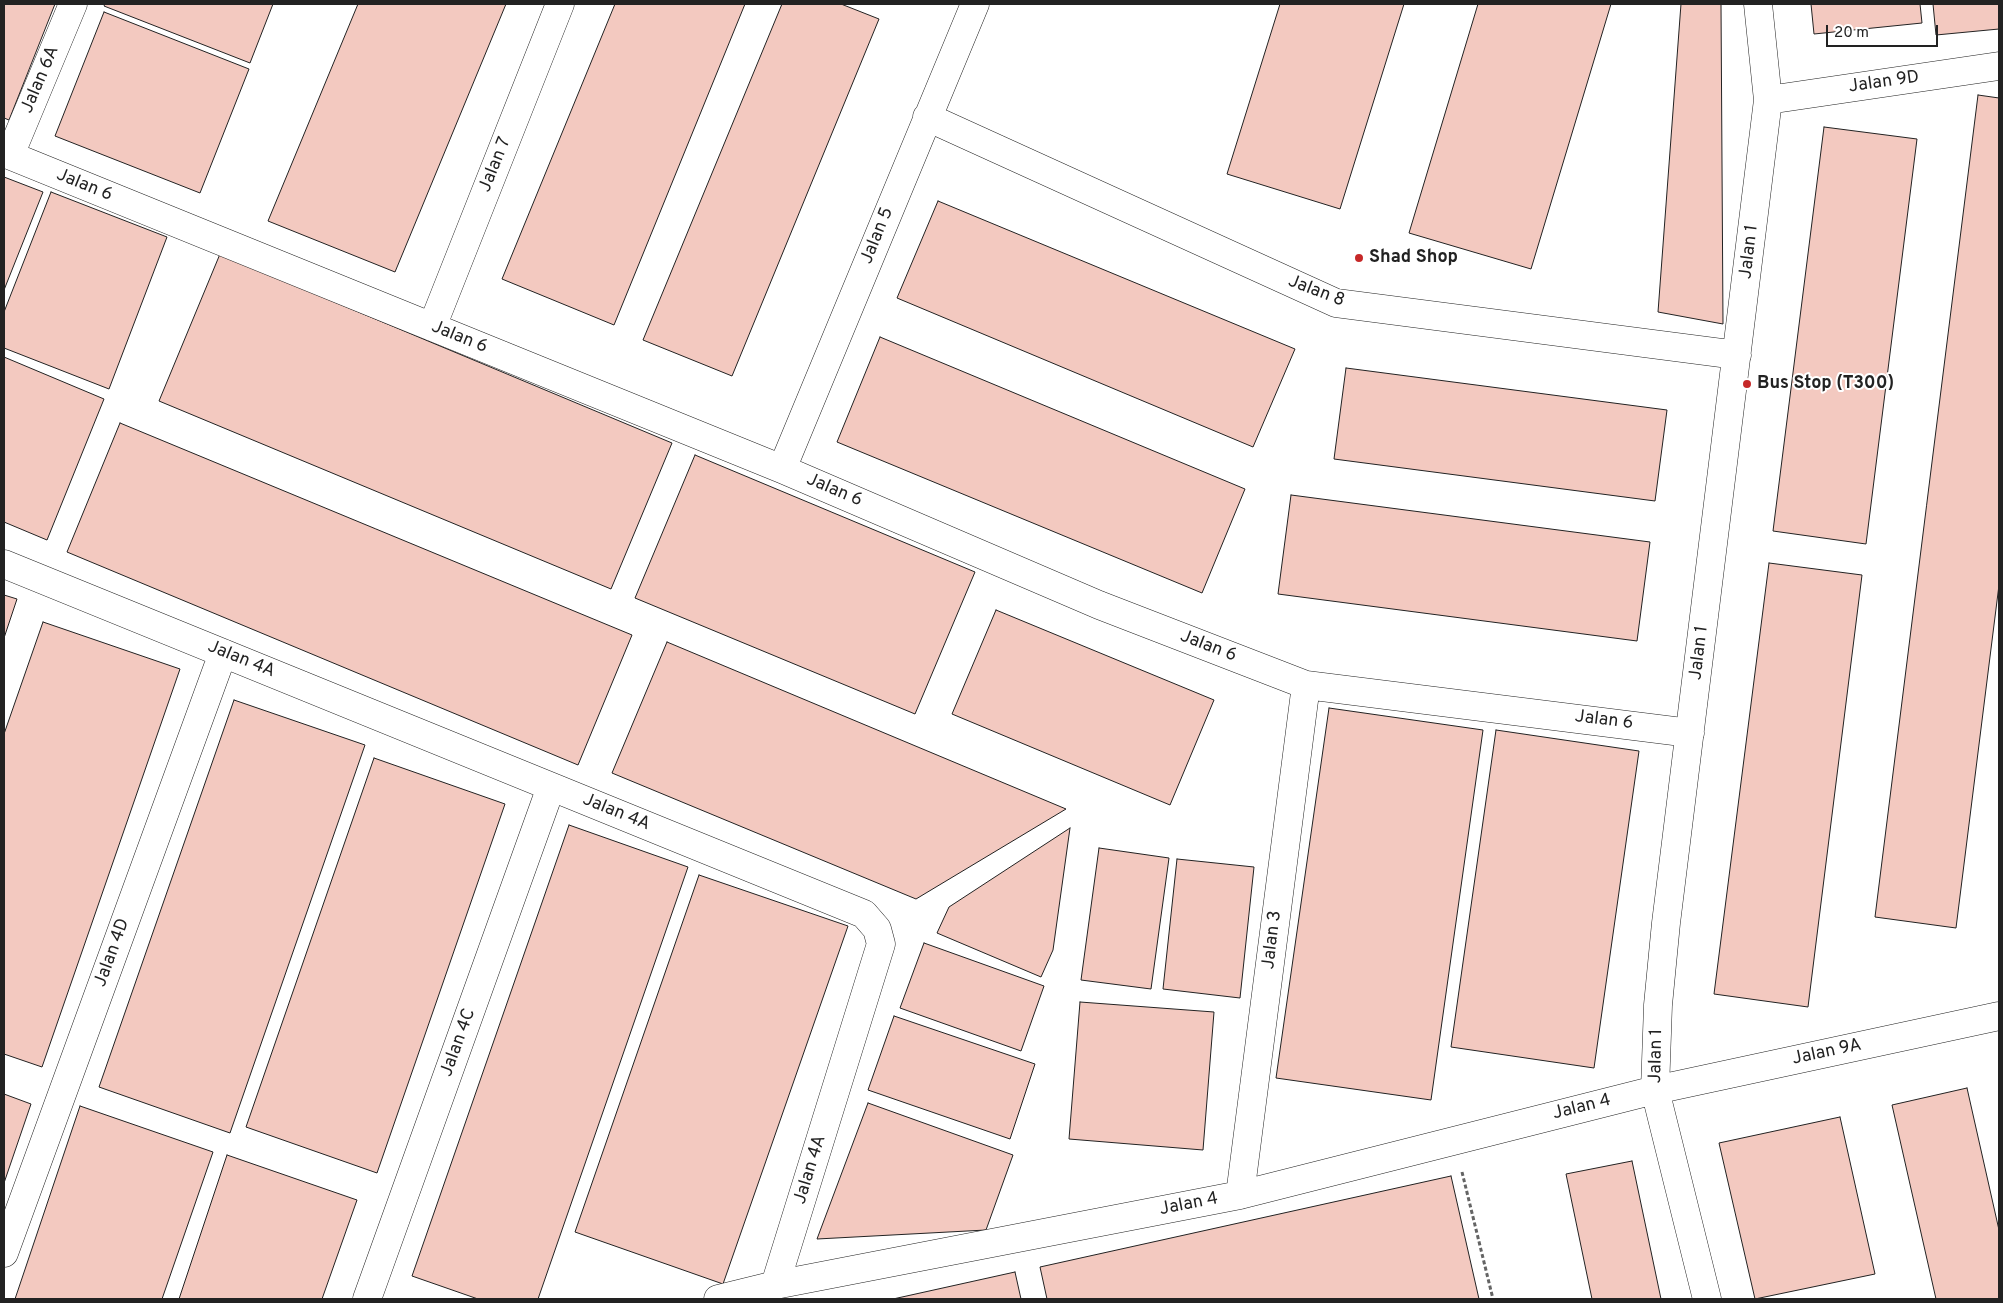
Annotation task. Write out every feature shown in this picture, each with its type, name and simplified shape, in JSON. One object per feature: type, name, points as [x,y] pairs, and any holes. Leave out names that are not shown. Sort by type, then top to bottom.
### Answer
[{"type":"street","name":"Jalan 6A","points":[[7,154],[73,4]]},
{"type":"street","name":"Jalan 7","points":[[432,327],[560,4]]},
{"type":"street","name":"Jalan 5","points":[[782,469],[975,4]]},
{"type":"street","name":"Jalan 1","points":[[1707,1299],[1656,1090],[1658,1005],[1768,100],[1758,4]]},
{"type":"street","name":"Jalan 9D","points":[[1768,100],[1999,66]]},
{"type":"street","name":"Jalan 8","points":[[927,117],[1336,304],[1737,355]]},
{"type":"street","name":"Jalan 6","points":[[7,154],[782,469],[1099,605],[1306,685],[1690,733]]},
{"type":"street","name":"Jalan 4A","points":[[4,564],[864,914],[877,929],[881,944],[775,1285]]},
{"type":"street","name":"Jalan 4D","points":[[4,1253],[223,653]]},
{"type":"street","name":"Jalan 3","points":[[1240,1195],[1306,685]]},
{"type":"street","name":"Jalan 4C","points":[[367,1299],[551,787]]},
{"type":"street","name":"Jalan 9A","points":[[1656,1090],[1999,1016]]},
{"type":"street","name":"Jalan 4","points":[[718,1299],[775,1285],[1240,1195],[1656,1090]]},
{"type":"path","points":[[1454,1140],[1493,1299]]},
{"type":"building","points":[[4,4],[55,4],[9,120],[4,118]]},
{"type":"building","points":[[105,4],[273,4],[250,63],[104,6]]},
{"type":"building","points":[[358,4],[506,4],[395,272],[268,221]]},
{"type":"building","points":[[615,4],[745,4],[614,325],[502,279]]},
{"type":"building","points":[[782,4],[841,4],[879,19],[732,376],[643,340]]},
{"type":"building","points":[[1280,4],[1404,4],[1340,209],[1227,174]]},
{"type":"building","points":[[1478,4],[1611,4],[1531,269],[1409,233]]},
{"type":"building","points":[[1681,4],[1721,4],[1723,324],[1658,312]]},
{"type":"building","points":[[1811,4],[1920,4],[1922,23],[1814,34]]},
{"type":"building","points":[[1933,4],[1999,4],[1999,29],[1936,35]]},
{"type":"building","points":[[104,12],[249,69],[200,193],[55,136]]},
{"type":"building","points":[[1978,95],[1999,98],[1999,585],[1956,928],[1875,917]]},
{"type":"building","points":[[1824,127],[1917,139],[1866,544],[1773,531]]},
{"type":"building","points":[[4,177],[43,192],[4,290]]},
{"type":"building","points":[[51,192],[167,237],[109,389],[4,348],[4,312]]},
{"type":"building","points":[[938,201],[1295,349],[1253,447],[897,298]]},
{"type":"building","points":[[220,254],[672,443],[611,589],[159,401]]},
{"type":"building","points":[[880,337],[1245,489],[1202,593],[837,442]]},
{"type":"building","points":[[4,357],[104,399],[47,540],[4,522]]},
{"type":"building","points":[[1346,368],[1667,410],[1655,501],[1334,459]]},
{"type":"building","points":[[120,423],[632,635],[578,765],[67,552]]},
{"type":"building","points":[[695,455],[975,572],[915,714],[635,598]]},
{"type":"building","points":[[1291,495],[1650,542],[1637,641],[1278,594]]},
{"type":"building","points":[[1769,563],[1862,575],[1808,1007],[1714,994]]},
{"type":"building","points":[[4,595],[17,599],[4,638]]},
{"type":"building","points":[[996,610],[1214,700],[1170,805],[952,714]]},
{"type":"building","points":[[43,622],[180,669],[42,1067],[4,1054],[4,734]]},
{"type":"building","points":[[667,642],[1066,809],[916,899],[612,773]]},
{"type":"building","points":[[234,700],[365,745],[230,1133],[99,1087]]},
{"type":"building","points":[[1329,708],[1483,730],[1431,1100],[1276,1078]]},
{"type":"building","points":[[1496,730],[1639,751],[1594,1068],[1451,1047]]},
{"type":"building","points":[[374,758],[505,804],[377,1173],[246,1127]]},
{"type":"building","points":[[569,825],[688,867],[538,1299],[478,1299],[412,1276]]},
{"type":"building","points":[[1070,828],[1053,950],[1041,977],[937,933],[949,907]]},
{"type":"building","points":[[1099,848],[1169,858],[1151,989],[1081,980]]},
{"type":"building","points":[[1177,859],[1254,867],[1240,998],[1163,989]]},
{"type":"building","points":[[699,875],[848,926],[723,1284],[575,1232]]},
{"type":"building","points":[[924,943],[1044,986],[1021,1051],[900,1008]]},
{"type":"building","points":[[1080,1002],[1214,1012],[1203,1150],[1069,1139]]},
{"type":"building","points":[[894,1016],[1035,1064],[1010,1139],[868,1090]]},
{"type":"building","points":[[1967,1088],[1999,1230],[1999,1299],[1936,1299],[1892,1105]]},
{"type":"building","points":[[4,1094],[31,1104],[4,1183]]},
{"type":"building","points":[[868,1103],[1013,1155],[986,1230],[817,1239]]},
{"type":"building","points":[[80,1106],[213,1152],[162,1299],[15,1299]]},
{"type":"building","points":[[1840,1117],[1875,1274],[1755,1299],[1719,1143]]},
{"type":"building","points":[[227,1155],[357,1200],[322,1299],[179,1299]]},
{"type":"building","points":[[1632,1161],[1661,1299],[1592,1299],[1566,1174]]},
{"type":"building","points":[[1451,1176],[1479,1299],[1047,1299],[1040,1267]]},
{"type":"building","points":[[1015,1272],[1021,1299],[893,1299]]},
{"type":"place","name":"Shad Shop","points":[[1359,258]]},
{"type":"place","name":"Bus Stop (T300)","points":[[1747,384]]}]
